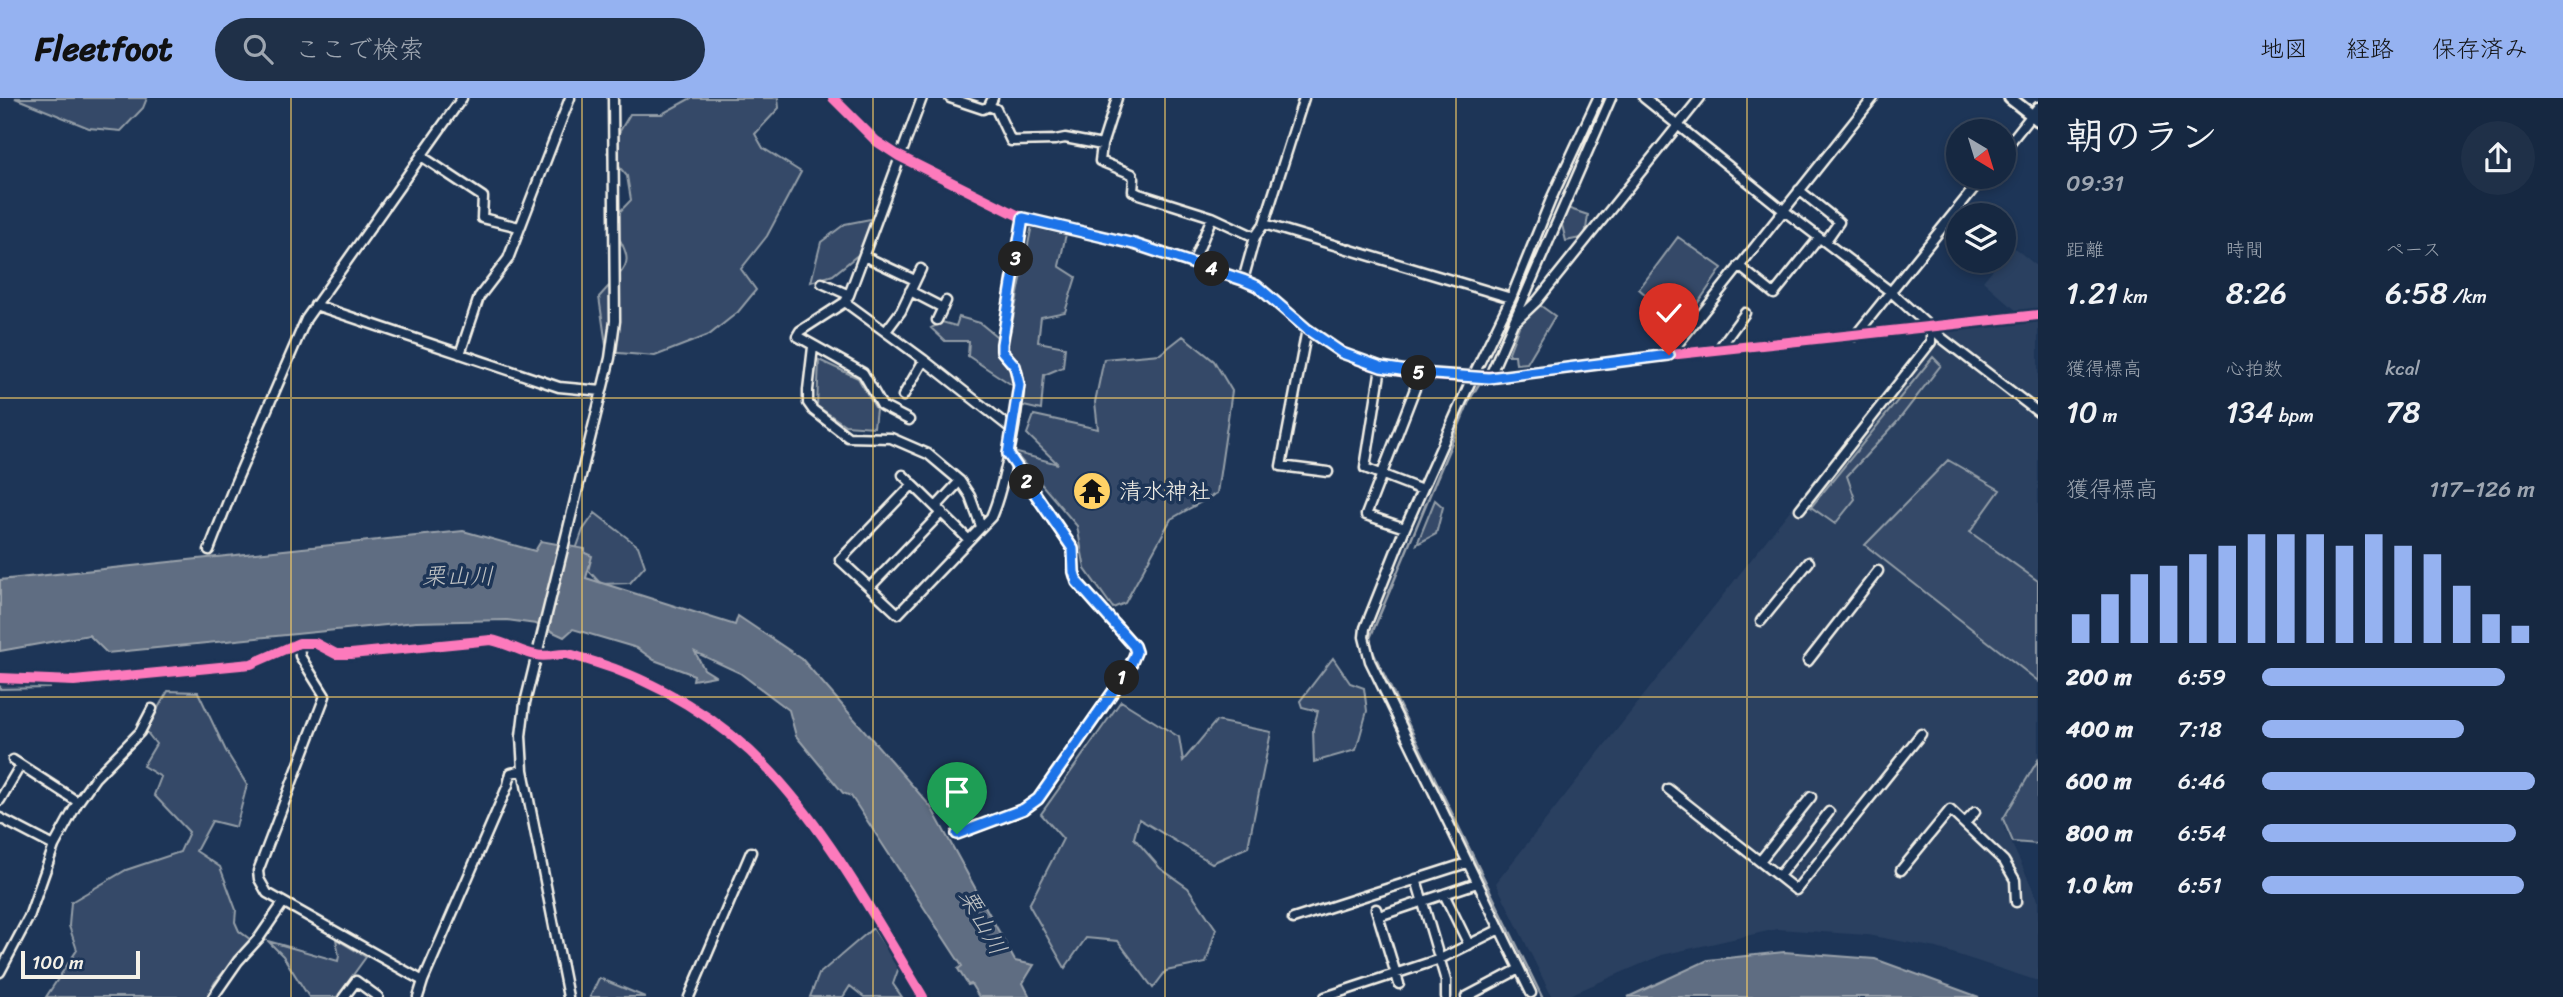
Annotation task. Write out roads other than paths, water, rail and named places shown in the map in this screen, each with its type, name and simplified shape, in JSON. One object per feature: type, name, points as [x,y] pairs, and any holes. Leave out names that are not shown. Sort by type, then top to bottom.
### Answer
[{"type":"main road","points":[[2010,98],[2036,114]]},
{"type":"street","points":[[209,550],[306,319],[462,98]]},
{"type":"street","points":[[460,355],[479,298],[508,259],[570,98]]},
{"type":"street","points":[[568,997],[523,770],[521,736],[525,703],[610,358],[615,321],[613,98]]},
{"type":"street","points":[[833,98],[876,141],[900,156],[1023,218],[1134,244],[1243,280],[1257,286],[1307,329],[1342,353],[1381,367],[1489,378],[1669,355],[2038,315]]},
{"type":"street","points":[[909,420],[882,406],[863,373],[797,336],[800,331],[847,298],[922,98]]},
{"type":"street","points":[[950,98],[983,109],[991,102],[1011,141],[1065,138],[1102,145]]},
{"type":"street","points":[[1118,98],[1102,145],[1100,161],[1132,174],[1135,179],[1133,191],[1212,217],[1255,237]]},
{"type":"street","points":[[1531,993],[1365,649],[1366,628],[1405,528],[1511,298],[1552,197],[1598,98]]},
{"type":"street","points":[[1489,378],[1611,98]]},
{"type":"street","points":[[1644,98],[1783,210],[1891,292],[2038,412]]},
{"type":"street","points":[[1513,324],[1537,301],[1700,98]]},
{"type":"street","points":[[1669,355],[1872,98]]},
{"type":"street","points":[[1243,280],[1255,237],[1264,224],[1300,99]]},
{"type":"street","points":[[2016,136],[2036,114]]},
{"type":"street","points":[[421,156],[483,197],[482,218],[519,227]]},
{"type":"street","points":[[1855,336],[1973,189]]},
{"type":"street","points":[[1739,266],[1774,293],[1839,222],[1799,190]]},
{"type":"street","points":[[1193,263],[1212,217]]},
{"type":"street","points":[[913,484],[840,560],[898,614],[991,517],[996,505],[1013,430],[1019,385],[1015,366],[1002,351],[1002,344],[1023,218]]},
{"type":"street","points":[[1264,224],[1511,298]]},
{"type":"street","points":[[864,256],[915,280]]},
{"type":"street","points":[[886,331],[901,311],[921,269]]},
{"type":"street","points":[[822,283],[847,298],[1013,430]]},
{"type":"street","points":[[910,291],[944,304],[937,320]]},
{"type":"street","points":[[315,305],[559,387],[602,391]]},
{"type":"street","points":[[1718,350],[1745,313]]},
{"type":"street","points":[[1800,509],[1931,342],[1931,327]]},
{"type":"street","points":[[1307,329],[1281,466],[1328,472]]},
{"type":"street","points":[[813,347],[808,390],[808,403],[813,410],[848,437],[891,438],[928,454],[960,481],[970,496],[981,526]]},
{"type":"street","points":[[903,396],[924,360]]},
{"type":"street","points":[[1381,367],[1365,468],[1422,490]]},
{"type":"street","points":[[1405,528],[1366,515],[1420,373]]},
{"type":"street","points":[[957,834],[1024,809],[1038,799],[1129,669],[1136,652],[1134,646],[1077,582],[1073,549],[1008,454]]},
{"type":"street","points":[[903,475],[968,539]]},
{"type":"street","points":[[870,587],[939,509],[960,481]]},
{"type":"street","points":[[1761,621],[1809,562]]},
{"type":"street","points":[[1808,660],[1878,571]]},
{"type":"street","points":[[299,643],[300,656],[325,696],[258,871],[262,887],[283,903],[423,981]]},
{"type":"street","points":[[0,972],[29,917],[54,846],[78,802],[94,778],[140,732],[152,709]]},
{"type":"street","points":[[1668,789],[1796,890],[1921,734]]},
{"type":"street","points":[[0,800],[16,763],[78,802]]},
{"type":"street","points":[[418,997],[511,773],[523,770]]},
{"type":"street","points":[[1760,861],[1811,797]]},
{"type":"street","points":[[1901,870],[1950,810],[2004,861],[2015,880],[2016,902]]},
{"type":"street","points":[[1779,876],[1829,812]]},
{"type":"street","points":[[1965,823],[1975,812]]},
{"type":"street","points":[[0,818],[54,846]]},
{"type":"street","points":[[689,997],[751,852]]},
{"type":"street","points":[[1293,919],[1467,863]]},
{"type":"street","points":[[1416,880],[1446,981],[1446,997]]},
{"type":"street","points":[[1399,985],[1377,912],[1477,883]]},
{"type":"street","points":[[1444,894],[1469,945]]},
{"type":"street","points":[[213,997],[238,961],[259,939],[283,903]]},
{"type":"street","points":[[1325,997],[1440,959],[1500,929]]},
{"type":"street","points":[[1465,997],[1519,969]]},
{"type":"street","points":[[344,997],[356,982],[377,997]]},
{"type":"water","name":"栗山川","points":[[463,531],[535,551],[541,541],[585,549],[585,553],[592,556],[586,578],[735,625],[738,616],[802,659],[931,807],[1015,961],[1034,965],[1023,983],[1030,997],[979,997],[971,984],[968,985],[958,969],[962,966],[851,796],[843,793],[796,736],[789,710],[740,673],[695,652],[704,669],[715,676],[693,680],[694,675],[654,660],[637,648],[573,629],[564,637],[536,624],[507,620],[416,622],[107,653],[89,635],[0,651],[0,580]]},
{"type":"water","points":[[1784,952],[1875,959],[1979,997],[1628,997],[1708,960]]},
{"type":"waterway","points":[[1591,133],[1607,98]]},
{"type":"waterway","points":[[1482,379],[1470,399],[1370,638],[1373,652],[1542,997]]},
{"type":"place","name":"清水神社","points":[[1092,491]]}]
